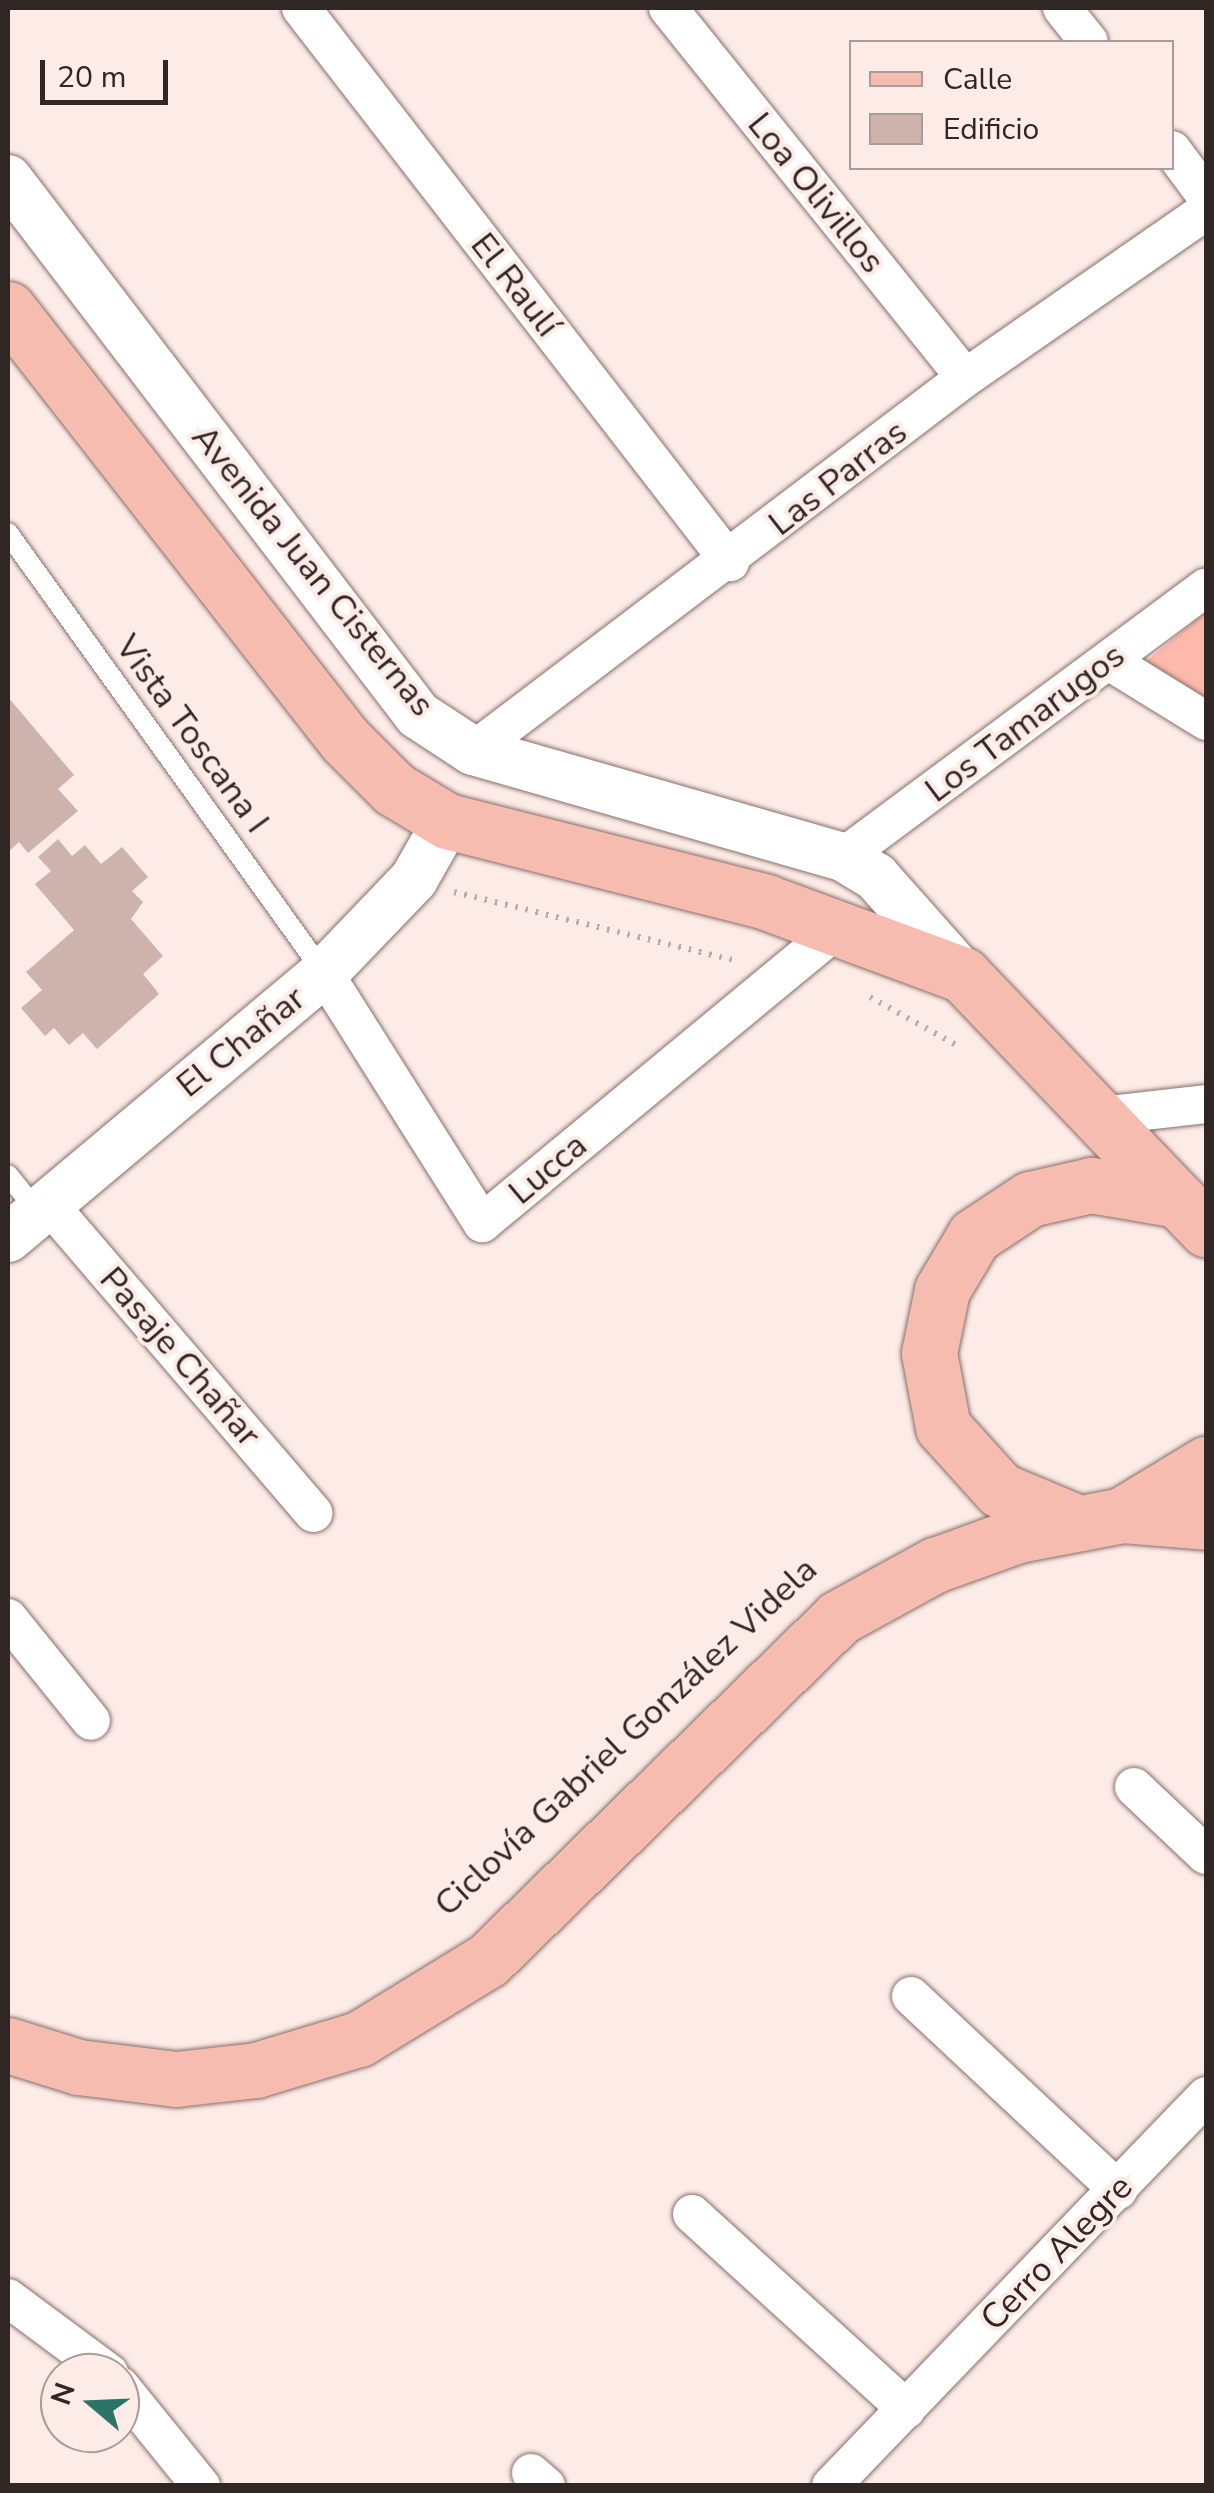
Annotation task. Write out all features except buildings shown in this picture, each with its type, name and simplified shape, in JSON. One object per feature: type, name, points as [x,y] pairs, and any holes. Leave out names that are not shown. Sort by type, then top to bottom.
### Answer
[{"type":"main road","name":"Avenida Juan Cisternas","points":[[8,309],[344,740],[394,789],[447,821],[842,925],[964,974],[1192,1214]]},
{"type":"main road","points":[[1192,1214],[1091,1185],[1030,1199],[974,1236],[942,1290],[929,1353],[944,1426],[1000,1490],[1098,1518],[1206,1522]]},
{"type":"main road","points":[[8,2045],[124,2076],[213,2078],[311,2056],[403,2018],[513,1937],[838,1618],[970,1550],[1098,1518],[1206,1464]]},
{"type":"street","name":"El Raulí","points":[[301,8],[730,562]]},
{"type":"street","name":"Loa Olivillos","points":[[668,8],[965,378]]},
{"type":"street","points":[[1062,8],[1086,40]]},
{"type":"street","points":[[1174,153],[1206,196]]},
{"type":"street","name":"Avenida Juan Cisternas","points":[[8,179],[418,715],[473,750],[843,857],[876,877],[964,974]]},
{"type":"street","name":"Las Parras","points":[[473,750],[730,562],[965,378],[1206,211]]},
{"type":"street","name":"Los Tamarugos","points":[[843,857],[1206,587]]},
{"type":"street","points":[[1109,661],[1206,721]]},
{"type":"street","name":"El Chañar","points":[[30,1217],[324,973],[414,879],[447,821]]},
{"type":"street","name":"Lucca","points":[[324,973],[482,1223],[842,925]]},
{"type":"street","points":[[1101,1116],[1206,1104]]},
{"type":"street","name":"Pasaje Chañar","points":[[30,1217],[313,1513]]},
{"type":"street","points":[[8,1618],[90,1721]]},
{"type":"street","points":[[1134,1788],[1206,1855]]},
{"type":"street","points":[[911,1996],[1118,2190]]},
{"type":"street","name":"Cerro Alegre","points":[[832,2486],[1206,2096]]},
{"type":"street","points":[[692,2214],[906,2410]]},
{"type":"street","points":[[8,2298],[82,2353]]},
{"type":"street","points":[[140,2411],[201,2486]]},
{"type":"lane","name":"Vista Toscana I","points":[[8,533],[324,973]]},
{"type":"lane","points":[[8,1175],[30,1217]]},
{"type":"shaded area","points":[[1206,612],[1206,723],[1133,672]]}]
